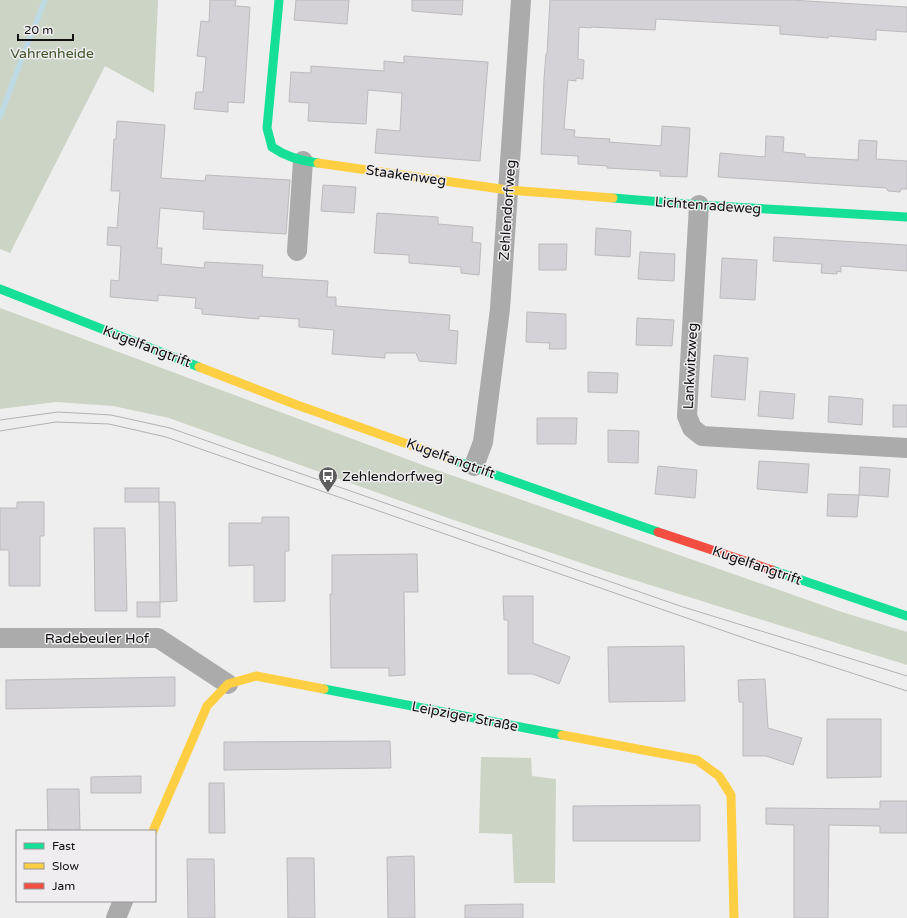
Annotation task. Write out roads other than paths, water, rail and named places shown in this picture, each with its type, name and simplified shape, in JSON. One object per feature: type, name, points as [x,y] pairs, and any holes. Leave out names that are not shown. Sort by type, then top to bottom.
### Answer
[{"type":"street","name":"Staakenweg","points":[[279,0],[267,128],[272,147],[284,155],[303,161],[508,190]]},
{"type":"street","name":"Zehlendorfweg","points":[[474,466],[483,442],[500,309],[521,0]]},
{"type":"street","points":[[297,250],[303,161]]},
{"type":"street","name":"Lichtenradeweg","points":[[508,190],[699,205],[907,217]]},
{"type":"street","name":"Lankwitzweg","points":[[699,205],[686,416],[692,428],[702,436],[907,448]]},
{"type":"street","name":"Kugelfangtrift","points":[[0,289],[298,405],[644,527],[907,616]]},
{"type":"street","name":"Radebeuler Hof","points":[[0,638],[158,638],[228,684]]},
{"type":"street","name":"Leipziger Straße","points":[[228,684],[256,676],[480,720],[697,760],[719,776],[730,796],[734,918]]},
{"type":"street","points":[[153,830],[207,706],[228,684]]},
{"type":"street","points":[[116,918],[123,902]]},
{"type":"waterway","points":[[0,117],[45,0]]},
{"type":"tram line","points":[[0,420],[58,412],[111,415],[170,428],[680,606],[907,676]]},
{"type":"tram line","points":[[0,431],[56,422],[109,424],[166,437],[750,640],[907,691]]},
{"type":"place","name":"Zehlendorfweg","points":[[328,493]]},
{"type":"park label","name":"Vahrenheide","points":[[52,53]]}]
